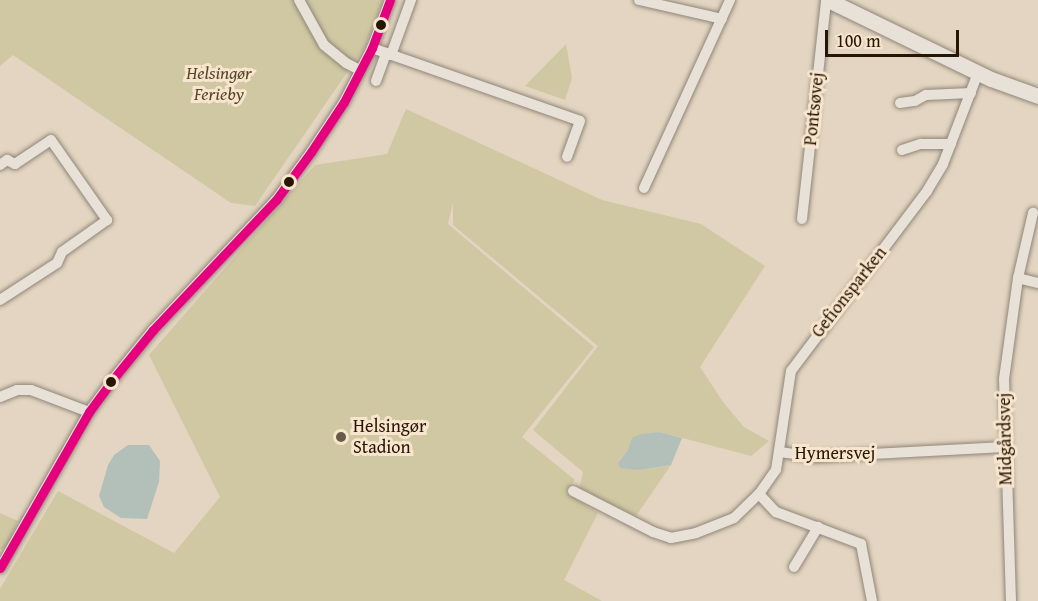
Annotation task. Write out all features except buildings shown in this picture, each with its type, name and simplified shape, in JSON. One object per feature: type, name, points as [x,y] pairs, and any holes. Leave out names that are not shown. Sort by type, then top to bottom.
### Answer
[{"type":"main road","points":[[827,0],[978,73],[1038,96]]},
{"type":"street","points":[[299,0],[324,45],[346,63],[360,70]]},
{"type":"street","points":[[0,568],[88,412],[153,330],[276,200],[344,102],[372,48],[390,0]]},
{"type":"street","points":[[376,81],[411,0]]},
{"type":"street","points":[[639,0],[722,19]]},
{"type":"street","points":[[644,188],[730,0]]},
{"type":"street","name":"Pontsøvej","points":[[802,219],[827,0]]},
{"type":"street","points":[[372,48],[580,121],[567,157]]},
{"type":"street","name":"Gefionsparken","points":[[780,452],[788,383],[797,360],[927,191],[951,144],[978,73]]},
{"type":"street","points":[[900,103],[915,101],[926,95],[971,93]]},
{"type":"street","points":[[0,165],[7,160],[15,164],[51,140],[107,220],[62,252],[57,263],[0,300]]},
{"type":"street","points":[[902,150],[921,144],[951,144]]},
{"type":"street","name":"Midgårdsvej","points":[[1011,601],[1005,447],[1006,355],[1018,278],[1033,213]]},
{"type":"street","points":[[1018,278],[1038,282]]},
{"type":"street","points":[[0,397],[17,390],[32,390],[88,412]]},
{"type":"street","name":"Hymersvej","points":[[573,490],[654,532],[671,538],[696,533],[734,519],[759,494],[776,470],[780,452],[815,457],[1005,447]]},
{"type":"street","points":[[759,494],[776,512],[861,544],[872,601]]},
{"type":"street","points":[[794,567],[819,527]]},
{"type":"green space","name":"Helsingør Ferieby","points":[[0,0],[383,0],[366,45],[255,206],[231,203],[13,55],[0,66]]},
{"type":"green space","points":[[566,44],[572,78],[565,100],[525,86]]},
{"type":"green space","points":[[406,109],[602,200],[701,224],[765,266],[700,367],[723,402],[744,427],[769,441],[751,456],[660,432],[628,450],[618,461],[639,470],[671,465],[636,516],[579,489],[583,472],[533,430],[598,346],[453,225],[453,203],[448,224],[594,347],[522,437],[575,480],[561,498],[566,492],[598,513],[564,580],[602,601],[0,601],[0,589],[58,491],[174,553],[220,497],[149,355],[315,165],[387,154]]},
{"type":"green space","points":[[0,513],[18,521],[6,547],[0,550]]},
{"type":"shaded area","points":[[660,432],[682,438],[671,465],[639,470],[620,468],[618,462],[628,450],[632,438],[641,434]]},
{"type":"shaded area","points":[[128,445],[149,445],[160,461],[159,482],[147,519],[121,518],[104,507],[99,496],[108,465],[114,455]]},
{"type":"transit line","points":[[0,568],[89,412],[114,378],[153,330],[276,200],[311,152],[344,102],[372,48],[390,0]]},
{"type":"place","name":"Helsingør Stadion","points":[[341,437]]}]
